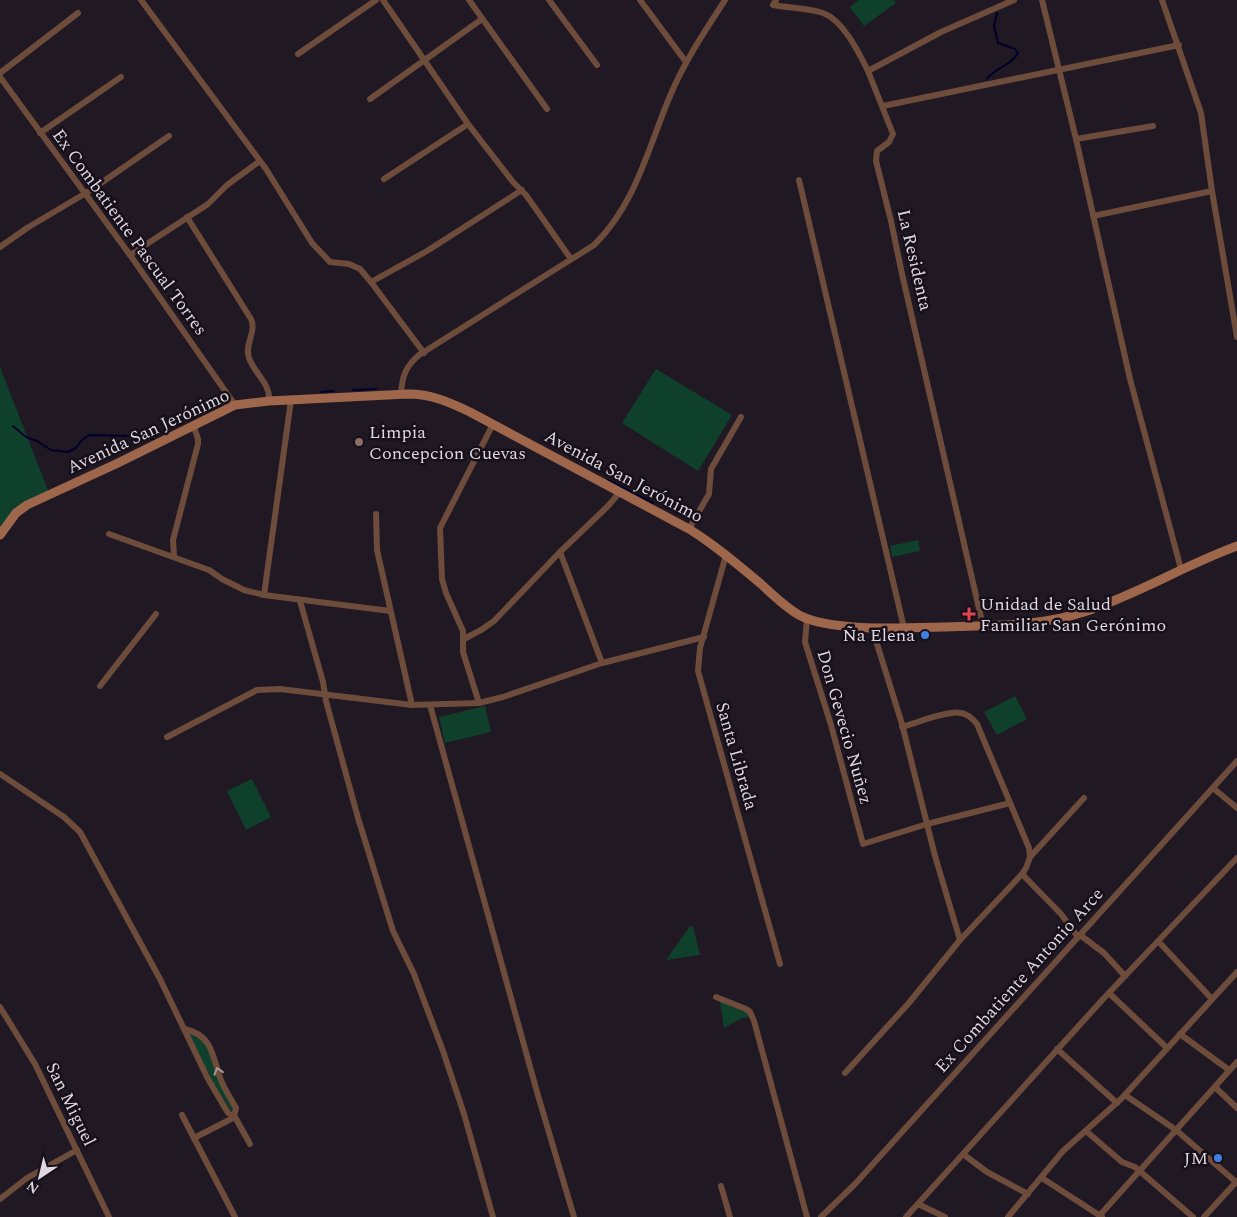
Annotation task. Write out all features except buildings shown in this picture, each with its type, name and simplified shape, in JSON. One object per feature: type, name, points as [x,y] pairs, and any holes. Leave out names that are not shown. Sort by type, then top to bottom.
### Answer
[{"type":"street","points":[[142,0],[260,161],[312,243],[330,262],[355,266],[371,282],[424,353]]},
{"type":"street","points":[[298,54],[376,0]]},
{"type":"street","points":[[383,0],[468,124],[513,182],[522,190],[571,259]]},
{"type":"street","points":[[469,0],[547,109]]},
{"type":"street","points":[[549,0],[596,65]]},
{"type":"street","points":[[640,0],[686,62]]},
{"type":"street","points":[[400,394],[405,371],[414,359],[594,245],[603,236],[626,204],[643,167],[669,98],[686,62],[725,0]]},
{"type":"street","name":"La Residenta","points":[[776,0],[772,5],[824,14],[834,19],[856,49],[868,71],[894,134],[889,142],[877,151],[876,161],[983,626]]},
{"type":"street","points":[[868,71],[941,32],[1014,0]]},
{"type":"street","points":[[1042,0],[1076,139],[1130,379],[1181,569]]},
{"type":"street","points":[[1162,0],[1179,44],[1201,112],[1212,191],[1237,337]]},
{"type":"street","points":[[0,73],[78,13]]},
{"type":"street","points":[[370,99],[482,19]]},
{"type":"street","points":[[883,106],[1179,44]]},
{"type":"street","name":"Ex Combatiente Pascual Torres","points":[[0,77],[130,255],[235,405]]},
{"type":"street","points":[[40,133],[121,77]]},
{"type":"street","points":[[384,179],[468,124]]},
{"type":"street","points":[[1076,139],[1153,126]]},
{"type":"street","points":[[0,247],[85,194],[169,136]]},
{"type":"street","points":[[130,255],[208,204],[228,185],[260,161]]},
{"type":"street","points":[[799,180],[904,628]]},
{"type":"street","points":[[371,282],[426,251],[522,190]]},
{"type":"street","points":[[1093,216],[1212,191]]},
{"type":"street","points":[[187,217],[251,319],[253,328],[248,343],[249,359],[269,390],[269,401]]},
{"type":"street","name":"Avenida San Jerónimo","points":[[0,535],[16,513],[27,505],[194,427],[235,405],[269,401],[400,394],[425,395],[438,398],[493,424],[689,529],[716,546],[790,610],[807,619],[836,625],[872,628],[983,626],[1064,618],[1085,612],[1237,546]]},
{"type":"street","points":[[264,595],[291,400]]},
{"type":"street","points":[[689,529],[709,494],[712,469],[741,416]]},
{"type":"street","points":[[479,703],[463,652],[463,632],[442,579],[440,528],[493,424]]},
{"type":"street","points":[[174,556],[174,540],[198,444],[194,427]]},
{"type":"street","points":[[464,639],[482,630],[494,621],[620,492]]},
{"type":"street","points":[[376,514],[377,550],[412,705]]},
{"type":"street","points":[[109,534],[209,570],[222,580],[244,590],[264,595],[390,611]]},
{"type":"street","points":[[560,552],[602,663]]},
{"type":"street","name":"Santa Librada","points":[[726,555],[704,637],[698,662],[698,671],[780,964]]},
{"type":"street","points":[[300,600],[358,818],[394,931],[414,974],[443,1050],[464,1114],[493,1217]]},
{"type":"street","points":[[100,686],[156,614]]},
{"type":"street","name":"Don Gevecio Nuñez","points":[[807,619],[805,642],[831,725],[862,844],[927,824]]},
{"type":"street","points":[[872,628],[902,727],[960,940]]},
{"type":"street","points":[[167,737],[257,690],[280,688],[412,705],[479,703],[503,697],[602,663],[704,637]]},
{"type":"street","points":[[430,705],[574,1217]]},
{"type":"street","points":[[845,1073],[908,1004],[960,940],[1022,874],[1029,863],[1030,857],[1029,848],[977,724],[966,714],[954,712],[902,727]]},
{"type":"street","name":"Ex Combatiente Antonio Arce","points":[[825,1216],[1237,761]]},
{"type":"street","points":[[0,774],[64,817],[80,832],[185,1029],[185,1033],[212,1085],[228,1112],[235,1117],[250,1144]]},
{"type":"street","points":[[1213,788],[1237,808]]},
{"type":"street","points":[[1030,857],[1084,798]]},
{"type":"street","points":[[927,824],[1010,803]]},
{"type":"street","points":[[906,1217],[1057,1049],[1237,858]]},
{"type":"street","points":[[1022,874],[1062,914],[1079,936],[1104,953],[1125,976]]},
{"type":"street","points":[[1158,941],[1212,999]]},
{"type":"street","points":[[1008,1217],[1063,1152],[1125,1095],[1237,972]]},
{"type":"street","points":[[1109,993],[1167,1048]]},
{"type":"street","points":[[716,997],[746,1008],[754,1021],[807,1217]]},
{"type":"street","name":"San Miguel","points":[[0,1006],[29,1054],[109,1217]]},
{"type":"street","points":[[185,1029],[196,1033],[211,1047],[222,1082],[236,1108],[235,1117]]},
{"type":"street","points":[[1180,1034],[1230,1070]]},
{"type":"street","points":[[1057,1049],[1117,1103]]},
{"type":"street","points":[[1042,1178],[1101,1216],[1237,1062]]},
{"type":"street","points":[[1215,1087],[1237,1108]]},
{"type":"street","points":[[1125,1095],[1176,1130],[1237,1182],[1204,1217]]},
{"type":"street","points":[[182,1114],[235,1217]]},
{"type":"street","points":[[194,1138],[235,1117]]},
{"type":"street","points":[[1086,1131],[1122,1162],[1131,1165],[1139,1171],[1193,1217]]},
{"type":"street","points":[[0,1199],[49,1164],[77,1150]]},
{"type":"street","points":[[963,1154],[987,1172],[1028,1194]]},
{"type":"street","points":[[721,1186],[730,1217]]},
{"type":"street","points":[[918,1204],[945,1217]]},
{"type":"green space","points":[[859,0],[894,0],[896,3],[864,26],[850,7]]},
{"type":"green space","points":[[0,367],[49,493],[0,529]]},
{"type":"green space","points":[[656,369],[732,415],[698,471],[622,423]]},
{"type":"green space","points":[[918,540],[920,551],[892,557],[890,546]]},
{"type":"green space","points":[[1015,696],[1027,719],[997,735],[984,712]]},
{"type":"green space","points":[[485,706],[491,732],[445,743],[439,717]]},
{"type":"green space","points":[[252,779],[271,817],[246,830],[227,791]]},
{"type":"green space","points":[[690,926],[693,927],[700,955],[666,960]]},
{"type":"green space","points":[[720,1001],[746,1012],[750,1017],[742,1018],[724,1028]]},
{"type":"green space","points":[[188,1032],[205,1043],[233,1108],[232,1112],[213,1082]]},
{"type":"waterway","points":[[987,79],[994,72],[1012,61],[1018,53],[1015,49],[998,43],[994,26],[997,13]]},
{"type":"waterway","points":[[353,390],[376,389]]},
{"type":"waterway","points":[[321,392],[334,391]]},
{"type":"waterway","points":[[13,426],[26,437],[37,441],[51,450],[68,452],[76,448],[89,435],[153,439]]},
{"type":"waterway","points":[[608,480],[653,503]]},
{"type":"place","name":"Limpia Concepcion Cuevas","points":[[359,442]]},
{"type":"place","name":"Unidad de Salud Familiar San Gerónimo","points":[[969,614]]},
{"type":"place","name":"Ña Elena","points":[[925,635]]},
{"type":"place","name":"JM","points":[[1218,1158]]}]
